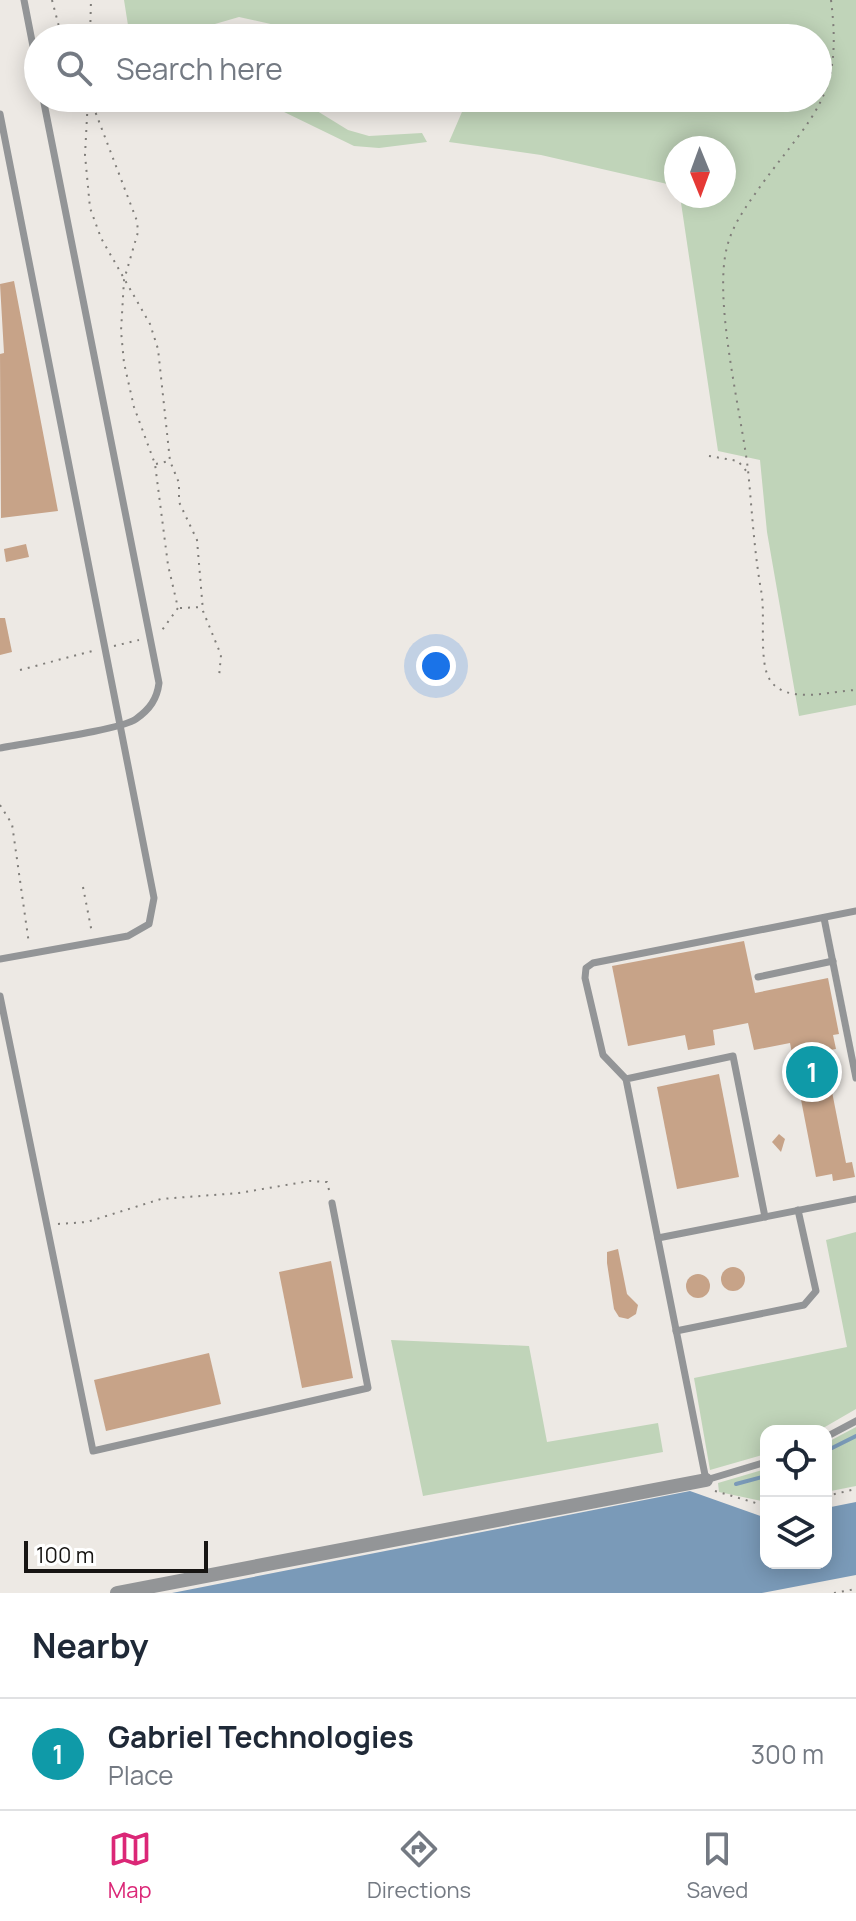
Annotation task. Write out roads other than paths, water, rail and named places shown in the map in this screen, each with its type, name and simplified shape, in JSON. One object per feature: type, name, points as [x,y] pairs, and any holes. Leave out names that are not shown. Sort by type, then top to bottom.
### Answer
[{"type":"street","points":[[117,1593],[706,1480]]},
{"type":"lane","points":[[24,0],[29,24]]},
{"type":"lane","points":[[0,748],[120,725],[136,719],[157,696],[159,683],[46,112]]},
{"type":"lane","points":[[0,114],[154,898],[153,916],[149,924],[128,936],[0,959]]},
{"type":"lane","points":[[760,1464],[706,1480],[626,1079],[603,1055],[585,978],[586,968],[593,963],[856,911]]},
{"type":"lane","points":[[824,918],[856,1078]]},
{"type":"lane","points":[[758,977],[833,961]]},
{"type":"lane","points":[[0,996],[93,1451],[368,1388],[332,1203]]},
{"type":"lane","points":[[626,1079],[733,1056],[765,1217]]},
{"type":"lane","points":[[658,1238],[856,1199]]},
{"type":"lane","points":[[676,1331],[804,1305],[816,1291],[798,1210]]},
{"type":"lane","points":[[832,1434],[856,1421]]},
{"type":"water","points":[[690,1491],[760,1516],[760,1569],[832,1569],[832,1507],[856,1502],[856,1575],[762,1593],[172,1593]]},
{"type":"waterway","points":[[832,1448],[856,1436]]},
{"type":"waterway","points":[[736,1484],[760,1478]]},
{"type":"place","name":"Gabriel Technologies","points":[[812,1072]]}]
